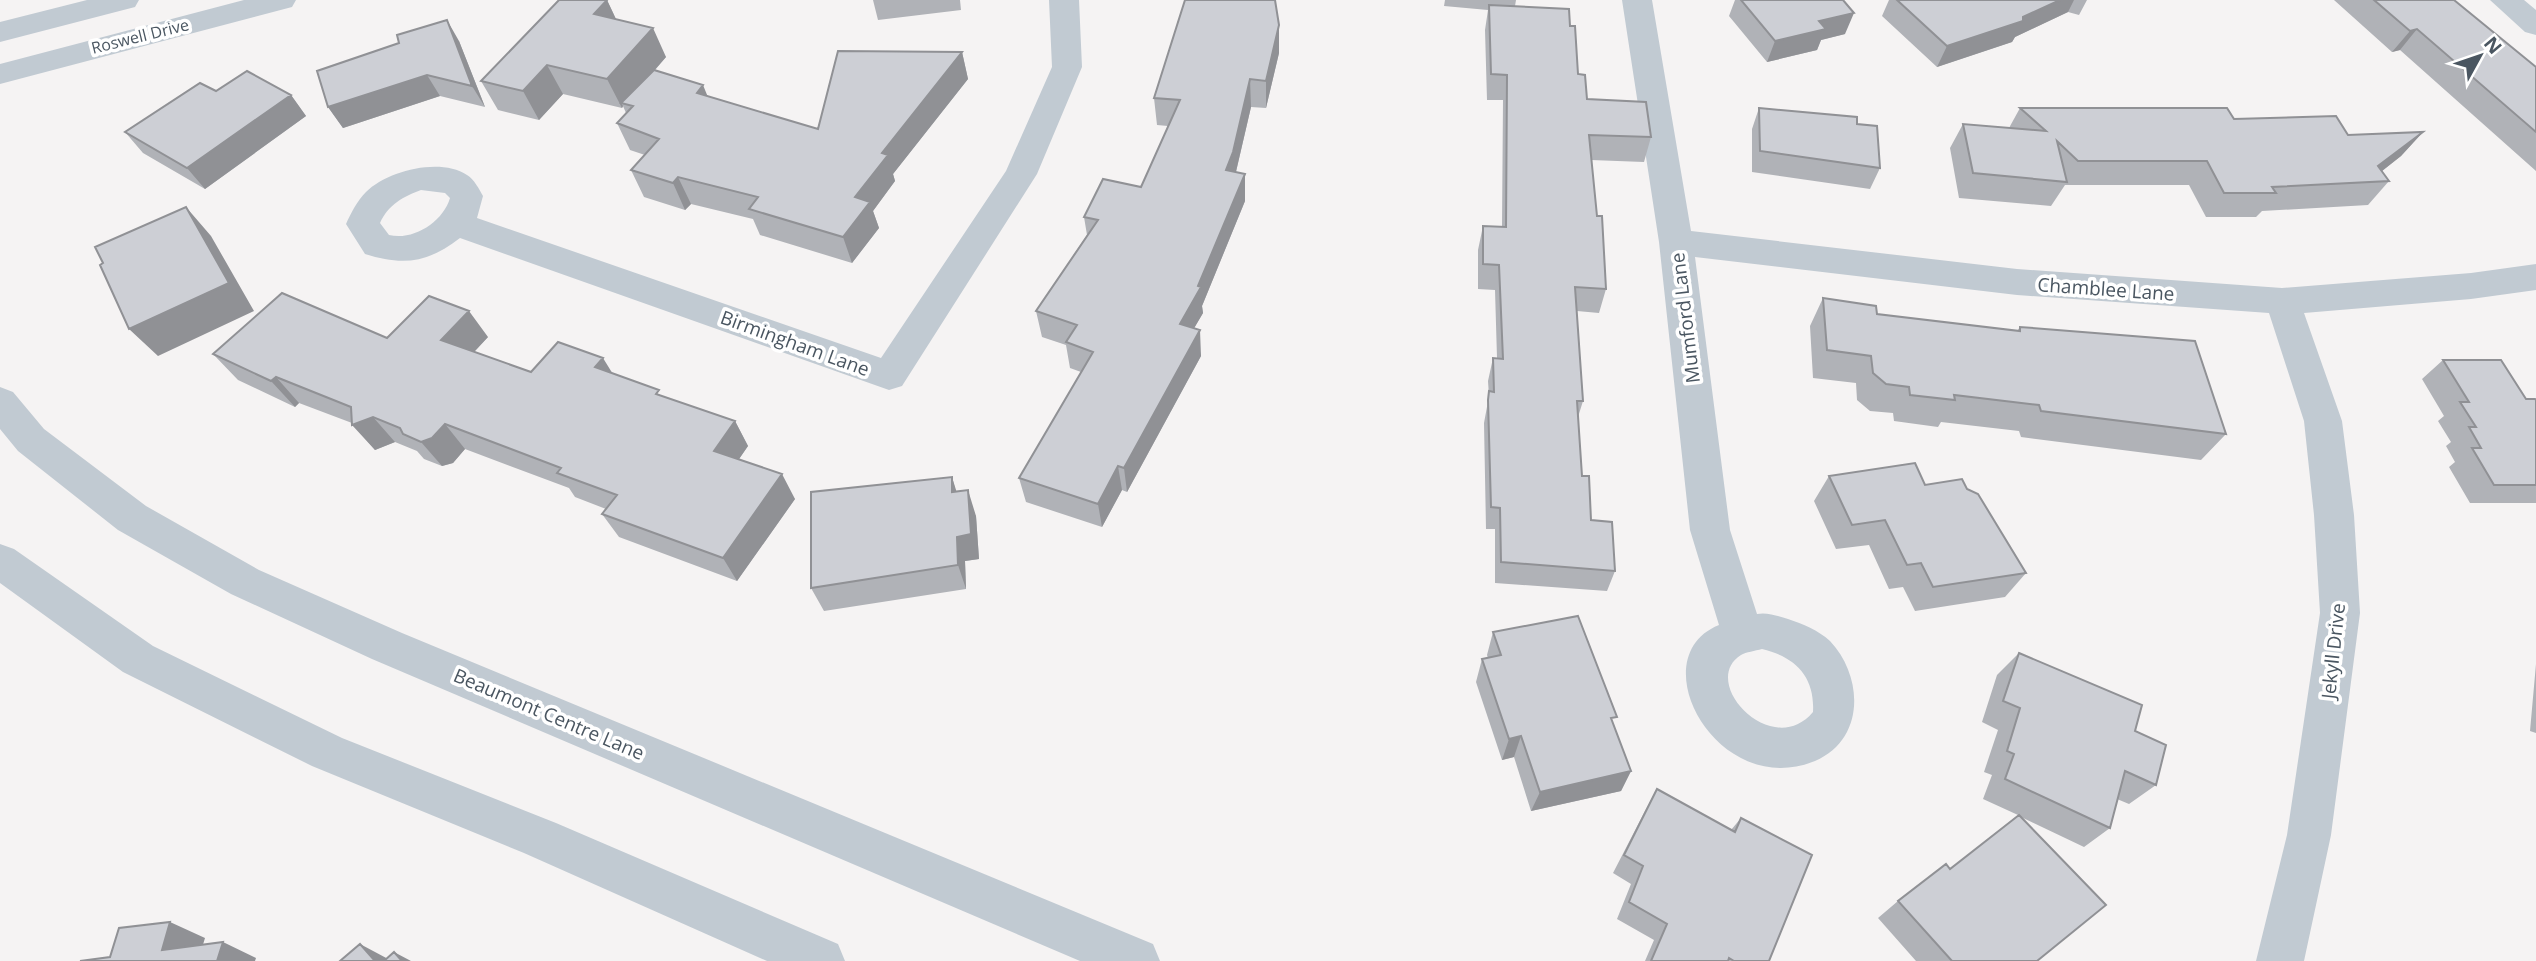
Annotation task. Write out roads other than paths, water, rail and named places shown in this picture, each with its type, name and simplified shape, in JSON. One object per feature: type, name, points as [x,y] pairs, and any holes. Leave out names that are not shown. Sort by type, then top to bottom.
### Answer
[{"type":"street","points":[[0,32],[124,0]]},
{"type":"street","name":"Roswell Drive","points":[[0,74],[281,0]]},
{"type":"street","name":"Birmingham Lane","points":[[458,223],[889,376],[1021,174],[1067,67],[1064,0]]},
{"type":"street","name":"Mumford Lane","points":[[1637,0],[1676,242],[1710,530],[1742,632]]},
{"type":"street","points":[[2505,0],[2536,25]]},
{"type":"street","name":"Chamblee Lane","points":[[1676,242],[2017,282],[2282,301],[2471,286],[2536,277]]},
{"type":"street","name":"Jekyll Drive","points":[[2280,961],[2309,835],[2340,613],[2334,514],[2323,421],[2282,301]]},
{"type":"street","name":"Beaumont Centre Lane","points":[[0,402],[31,440],[132,518],[244,582],[387,646],[1136,961]]},
{"type":"street","points":[[0,561],[138,659],[327,752],[540,838],[821,961]]}]
